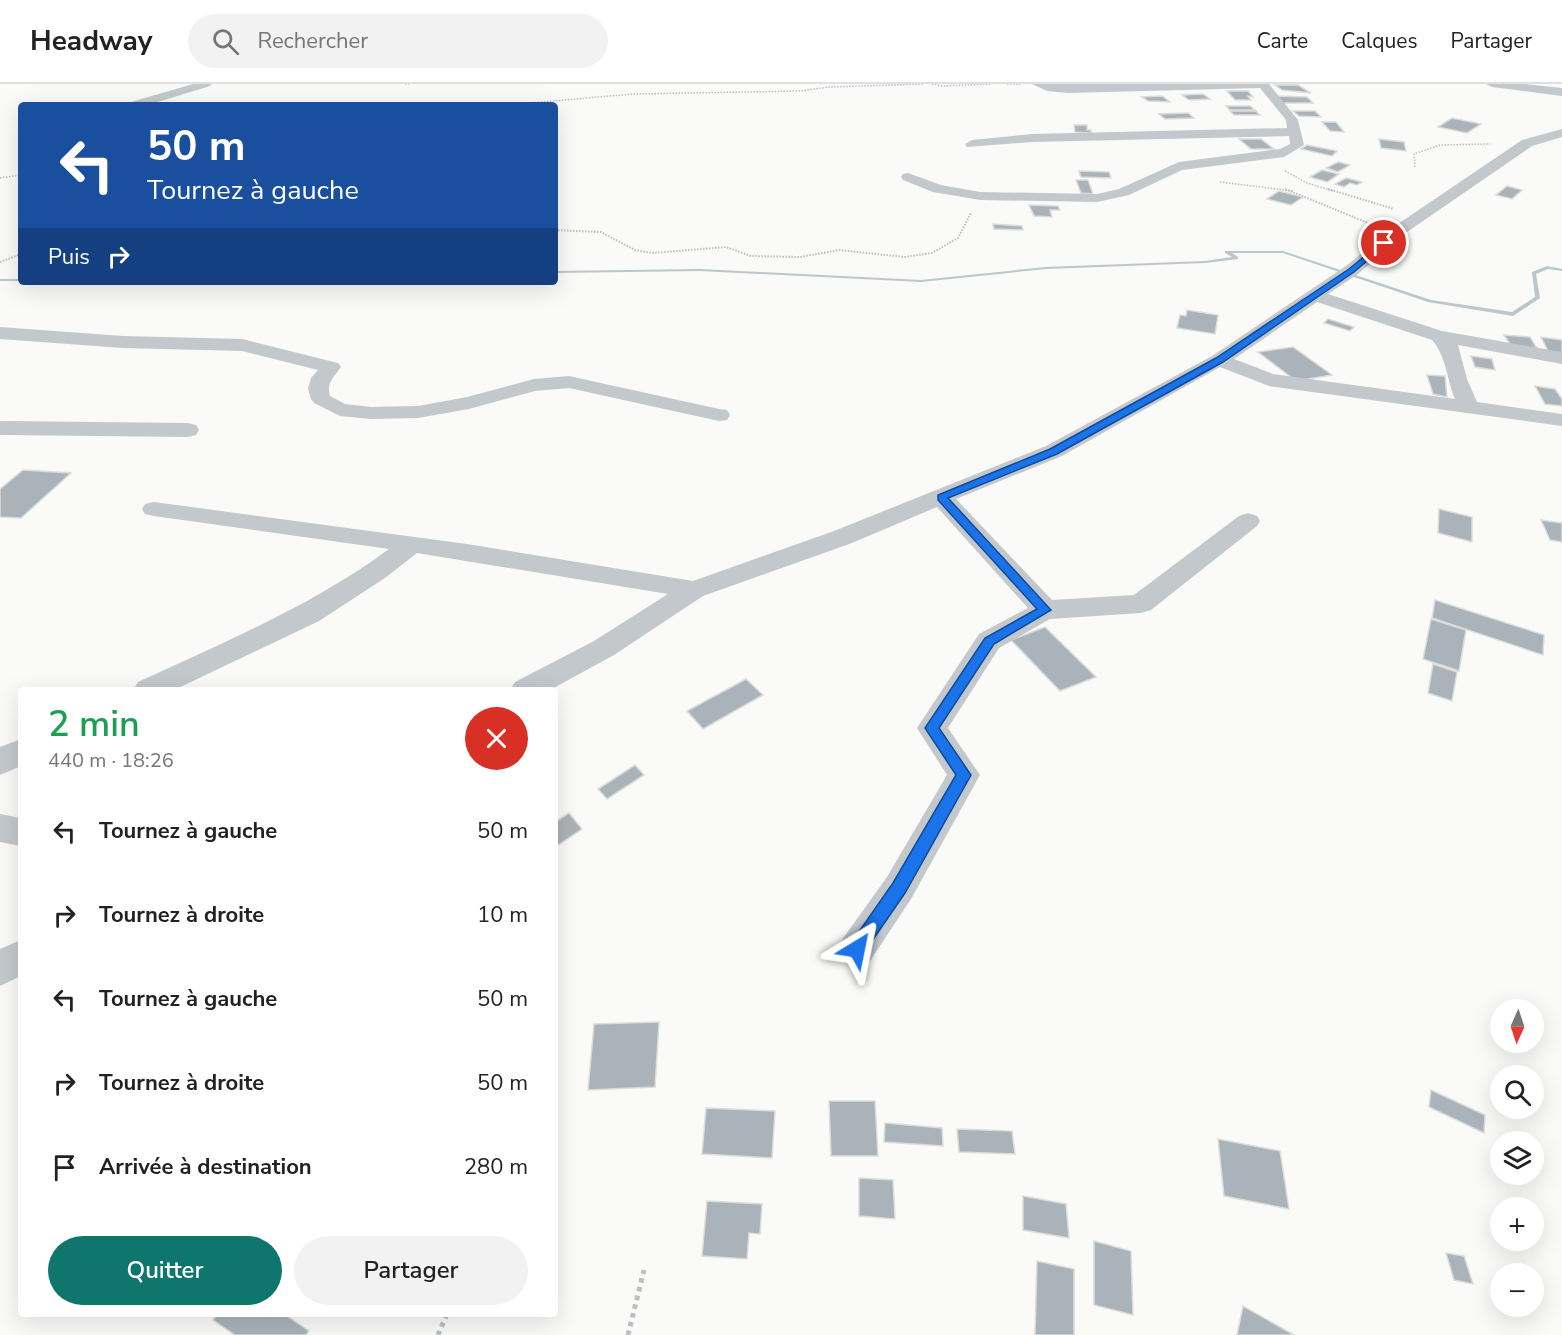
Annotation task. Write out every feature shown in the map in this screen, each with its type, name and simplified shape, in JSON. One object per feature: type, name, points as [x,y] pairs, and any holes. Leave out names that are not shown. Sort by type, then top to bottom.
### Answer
[{"type":"street","points":[[145,102],[206,84]]},
{"type":"street","points":[[908,177],[938,189],[980,196],[1111,196],[1179,166],[1284,153],[1297,145],[1292,120],[1263,84],[1068,89],[1038,84]]},
{"type":"street","points":[[1492,84],[1562,92]]},
{"type":"street","points":[[972,144],[1032,138],[1296,132]]},
{"type":"street","points":[[531,687],[604,648],[694,590],[843,537],[1054,451],[1219,360],[1345,274],[1424,212],[1527,143],[1562,133]]},
{"type":"street","points":[[1315,295],[1354,310],[1439,336],[1562,358]]},
{"type":"street","points":[[0,333],[123,342],[242,345],[331,367],[321,378],[318,389],[321,399],[340,410],[418,412],[469,403],[534,385],[568,382],[718,415]]},
{"type":"street","points":[[1439,336],[1450,348],[1457,379],[1469,407]]},
{"type":"street","points":[[1219,360],[1269,380],[1562,420]]},
{"type":"street","points":[[0,428],[188,430]]},
{"type":"street","points":[[942,497],[1045,610]]},
{"type":"street","points":[[154,509],[413,544],[694,590]]},
{"type":"street","points":[[857,949],[899,888],[964,775],[932,728],[989,641],[1045,610],[1141,604],[1248,521]]},
{"type":"street","points":[[154,687],[309,614],[376,572],[413,544]]},
{"type":"street","points":[[0,762],[18,753]]},
{"type":"street","points":[[0,828],[18,831]]},
{"type":"street","points":[[0,968],[18,959]]},
{"type":"path","points":[[405,84],[410,84]]},
{"type":"path","points":[[550,102],[634,94],[800,91],[829,87],[924,84]]},
{"type":"path","points":[[932,84],[991,84]]},
{"type":"path","points":[[1415,167],[1414,154],[1440,145],[1527,143]]},
{"type":"path","points":[[1284,153],[1281,168],[1307,183],[1398,210],[1424,212]]},
{"type":"path","points":[[1179,166],[1195,180],[1291,190],[1370,224],[1401,229]]},
{"type":"path","points":[[0,178],[18,175]]},
{"type":"path","points":[[558,230],[601,232],[635,250],[652,253],[726,247],[751,256],[800,257],[839,250],[904,257],[932,253],[957,238],[980,196]]},
{"type":"path","points":[[0,262],[18,255]]},
{"type":"path","points":[[628,1335],[644,1270]]},
{"type":"path","points":[[438,1335],[446,1317]]},
{"type":"building","points":[[1275,85],[1298,85],[1311,93],[1282,90]]},
{"type":"building","points":[[1227,91],[1248,91],[1253,97],[1248,96],[1251,100],[1235,100]]},
{"type":"building","points":[[1203,94],[1210,99],[1189,100],[1182,95]]},
{"type":"building","points":[[1162,96],[1170,102],[1148,101],[1142,97]]},
{"type":"building","points":[[1273,96],[1307,97],[1313,103],[1280,103]]},
{"type":"building","points":[[1226,106],[1250,106],[1255,110],[1230,110]]},
{"type":"building","points":[[1230,111],[1256,111],[1260,115],[1234,115]]},
{"type":"building","points":[[1293,111],[1315,111],[1321,117],[1299,116]]},
{"type":"building","points":[[1188,113],[1194,118],[1165,119],[1159,114]]},
{"type":"building","points":[[1452,118],[1481,124],[1467,133],[1438,127]]},
{"type":"building","points":[[1322,122],[1336,122],[1344,132],[1330,131]]},
{"type":"building","points":[[1074,125],[1087,125],[1087,130],[1091,130],[1091,133],[1075,132]]},
{"type":"building","points":[[1239,139],[1261,139],[1274,149],[1251,149]]},
{"type":"building","points":[[1379,139],[1404,142],[1406,151],[1381,148]]},
{"type":"building","points":[[1307,145],[1337,151],[1332,156],[1301,149]]},
{"type":"building","points":[[1338,162],[1350,165],[1338,172],[1326,168]]},
{"type":"building","points":[[1322,170],[1339,174],[1327,182],[1310,177]]},
{"type":"building","points":[[1079,171],[1109,172],[1111,178],[1081,177]]},
{"type":"building","points":[[1346,178],[1362,182],[1357,185],[1350,183],[1344,187],[1335,184]]},
{"type":"building","points":[[1076,180],[1088,180],[1093,194],[1081,193]]},
{"type":"building","points":[[1507,186],[1522,190],[1512,199],[1496,195]]},
{"type":"building","points":[[1279,191],[1303,197],[1291,205],[1267,199]]},
{"type":"building","points":[[1029,205],[1058,206],[1060,210],[1050,210],[1052,217],[1034,216]]},
{"type":"building","points":[[993,224],[1022,226],[1023,230],[994,229]]},
{"type":"building","points":[[1187,310],[1218,315],[1215,334],[1177,328],[1180,315],[1186,316]]},
{"type":"building","points":[[1328,319],[1354,327],[1350,331],[1324,323]]},
{"type":"building","points":[[1504,335],[1530,337],[1538,350],[1512,347]]},
{"type":"building","points":[[1541,337],[1562,340],[1562,355],[1549,353]]},
{"type":"building","points":[[1293,347],[1332,375],[1296,381],[1258,352]]},
{"type":"building","points":[[1471,356],[1492,359],[1495,370],[1475,367]]},
{"type":"building","points":[[1427,375],[1445,376],[1447,397],[1433,394]]},
{"type":"building","points":[[1535,386],[1555,389],[1562,399],[1562,406],[1545,404]]},
{"type":"building","points":[[23,470],[71,473],[21,518],[0,517],[0,489]]},
{"type":"building","points":[[1439,509],[1472,517],[1472,542],[1438,533]]},
{"type":"building","points":[[1541,520],[1562,523],[1562,542],[1550,540]]},
{"type":"building","points":[[1435,600],[1544,635],[1543,655],[1432,618]]},
{"type":"building","points":[[1431,619],[1466,630],[1459,671],[1423,659]]},
{"type":"building","points":[[1045,627],[1096,677],[1060,691],[1011,640]]},
{"type":"building","points":[[1433,664],[1457,672],[1452,701],[1428,693]]},
{"type":"building","points":[[746,679],[763,695],[703,729],[687,711]]},
{"type":"building","points":[[635,765],[644,775],[607,799],[598,789]]},
{"type":"building","points":[[569,813],[582,829],[558,845],[558,820]]},
{"type":"building","points":[[659,1022],[655,1087],[588,1090],[594,1024]]},
{"type":"building","points":[[1431,1090],[1485,1115],[1484,1133],[1429,1107]]},
{"type":"building","points":[[829,1101],[875,1101],[878,1156],[831,1156]]},
{"type":"building","points":[[706,1108],[775,1111],[772,1158],[702,1154]]},
{"type":"building","points":[[885,1123],[942,1128],[943,1146],[884,1142]]},
{"type":"building","points":[[957,1129],[1012,1131],[1015,1154],[959,1152]]},
{"type":"building","points":[[1218,1139],[1280,1151],[1289,1209],[1224,1196]]},
{"type":"building","points":[[859,1178],[893,1180],[895,1219],[859,1216]]},
{"type":"building","points":[[1023,1196],[1066,1204],[1069,1238],[1023,1230]]},
{"type":"building","points":[[707,1201],[762,1204],[760,1234],[749,1233],[747,1259],[702,1256]]},
{"type":"building","points":[[1094,1241],[1131,1251],[1133,1315],[1094,1305]]},
{"type":"building","points":[[1446,1253],[1464,1256],[1473,1284],[1454,1280]]},
{"type":"building","points":[[1037,1261],[1074,1269],[1074,1335],[1035,1335]]},
{"type":"building","points":[[1243,1306],[1294,1335],[1237,1335]]},
{"type":"building","points":[[215,1317],[288,1317],[309,1331],[306,1335],[235,1335],[213,1320]]},
{"type":"waterway","points":[[558,272],[700,270],[921,281],[1046,268],[1205,262],[1236,258],[1227,252],[1283,252],[1430,301],[1513,314],[1538,298],[1534,273],[1547,267],[1562,270]]},
{"type":"waterway","points":[[0,280],[18,280]]},
{"type":"route","points":[[857,949],[899,888],[964,775],[932,728],[989,641],[1045,610],[942,497],[1054,451],[1219,360],[1352,270],[1384,243]]}]
